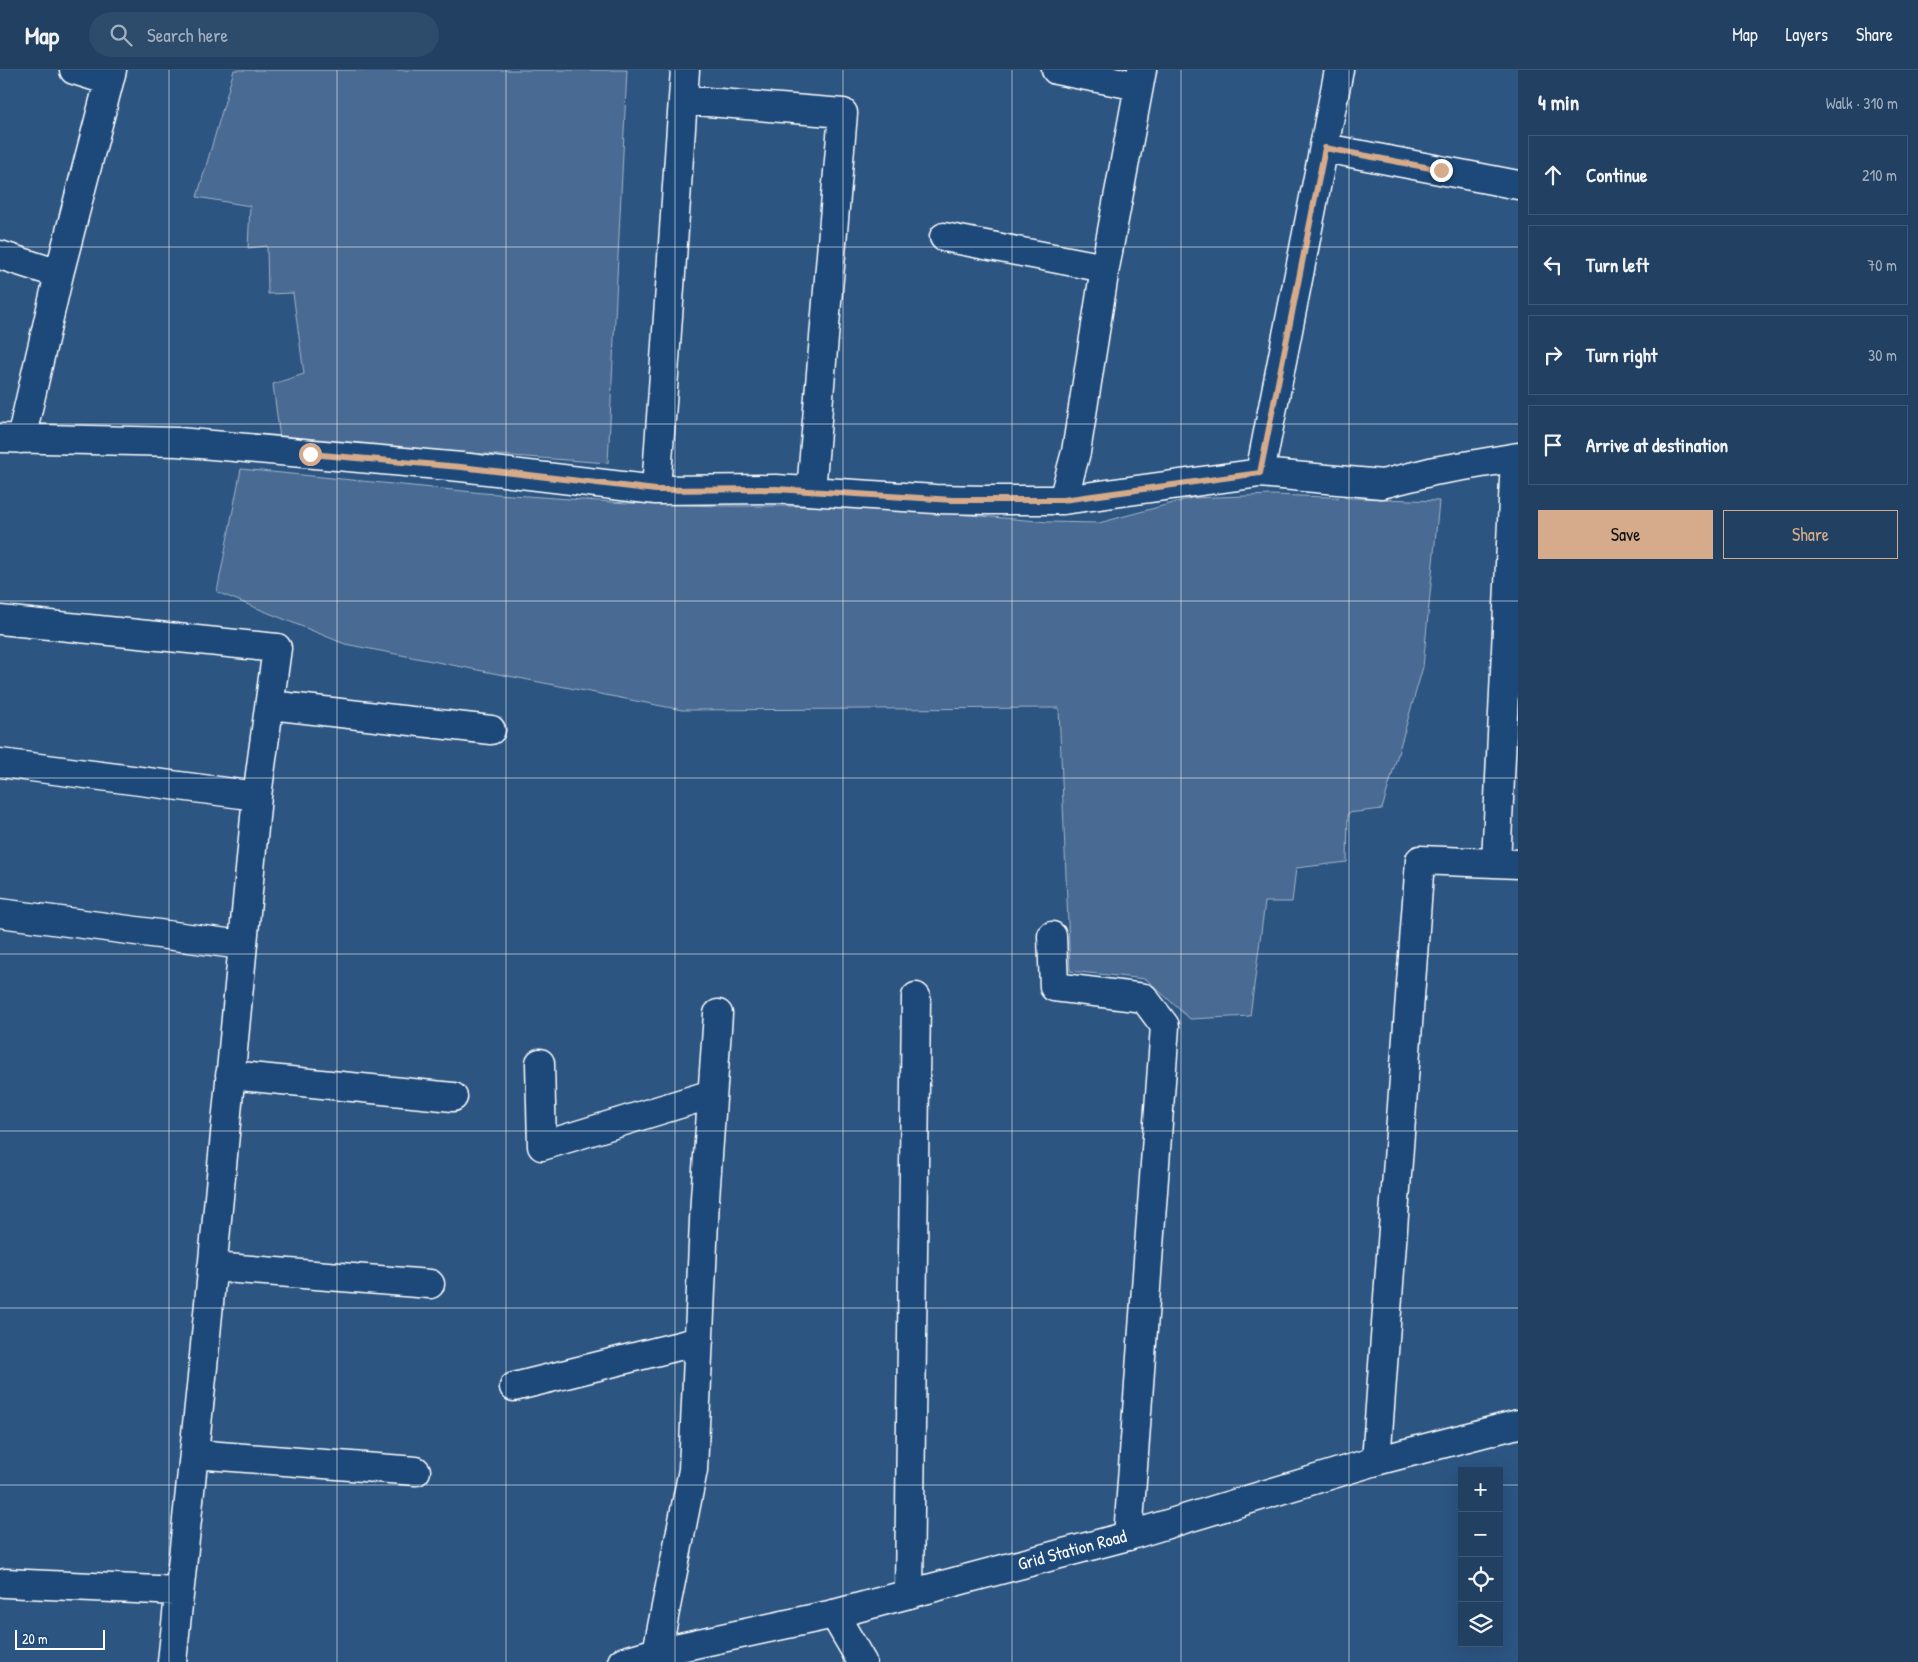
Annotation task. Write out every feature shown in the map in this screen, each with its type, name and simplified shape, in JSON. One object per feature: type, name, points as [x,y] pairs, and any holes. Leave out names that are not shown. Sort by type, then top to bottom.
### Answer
[{"type":"street","points":[[74,70],[110,75],[59,274],[10,438],[178,442],[461,467],[656,490],[776,489],[935,499],[1063,500],[1260,473],[1382,484],[1434,471],[1517,457],[1507,864],[1420,860],[1376,1461]]},
{"type":"street","points":[[656,490],[685,70]]},
{"type":"street","points":[[1056,70],[1140,78],[1105,268],[1076,452],[1063,500]]},
{"type":"street","points":[[1260,473],[1339,70]]},
{"type":"street","points":[[683,100],[843,113],[811,491]]},
{"type":"street","points":[[1325,148],[1518,185]]},
{"type":"street","points":[[944,237],[1105,268]]},
{"type":"street","points":[[0,255],[59,274]]},
{"type":"street","points":[[0,620],[277,648],[257,796],[194,1454],[172,1662]]},
{"type":"street","points":[[270,705],[491,730]]},
{"type":"street","points":[[0,763],[257,796]]},
{"type":"street","points":[[0,913],[242,945]]},
{"type":"street","points":[[1052,936],[1054,987],[1144,998],[1165,1026],[1128,1536]]},
{"type":"street","points":[[908,1594],[916,997]]},
{"type":"street","points":[[657,1652],[694,1470],[705,1198],[718,1014]]},
{"type":"street","points":[[540,1063],[542,1146],[712,1094]]},
{"type":"street","points":[[230,1075],[453,1098]]},
{"type":"street","points":[[212,1267],[430,1284]]},
{"type":"street","points":[[514,1387],[699,1340]]},
{"type":"street","name":"Grid Station Road","points":[[622,1662],[657,1652],[834,1614],[1128,1536],[1376,1461],[1518,1424]]},
{"type":"street","points":[[194,1454],[416,1471]]},
{"type":"street","points":[[5,1583],[179,1591]]},
{"type":"street","points":[[834,1614],[862,1662]]},
{"type":"shaded area","points":[[234,70],[627,70],[608,463],[280,439],[273,384],[304,374],[293,293],[268,294],[267,246],[248,248],[250,206],[197,197]]},
{"type":"shaded area","points":[[241,469],[483,493],[627,503],[721,506],[867,506],[1048,522],[1099,523],[1192,498],[1272,495],[1439,501],[1423,667],[1382,809],[1348,813],[1347,862],[1296,868],[1292,902],[1265,902],[1250,1016],[1190,1019],[1146,979],[1070,971],[1059,708],[682,710],[345,644],[217,592]]},
{"type":"route","points":[[310,454],[461,467],[656,490],[776,489],[953,500],[1063,500],[1179,486],[1260,473],[1325,148],[1441,170]]}]
